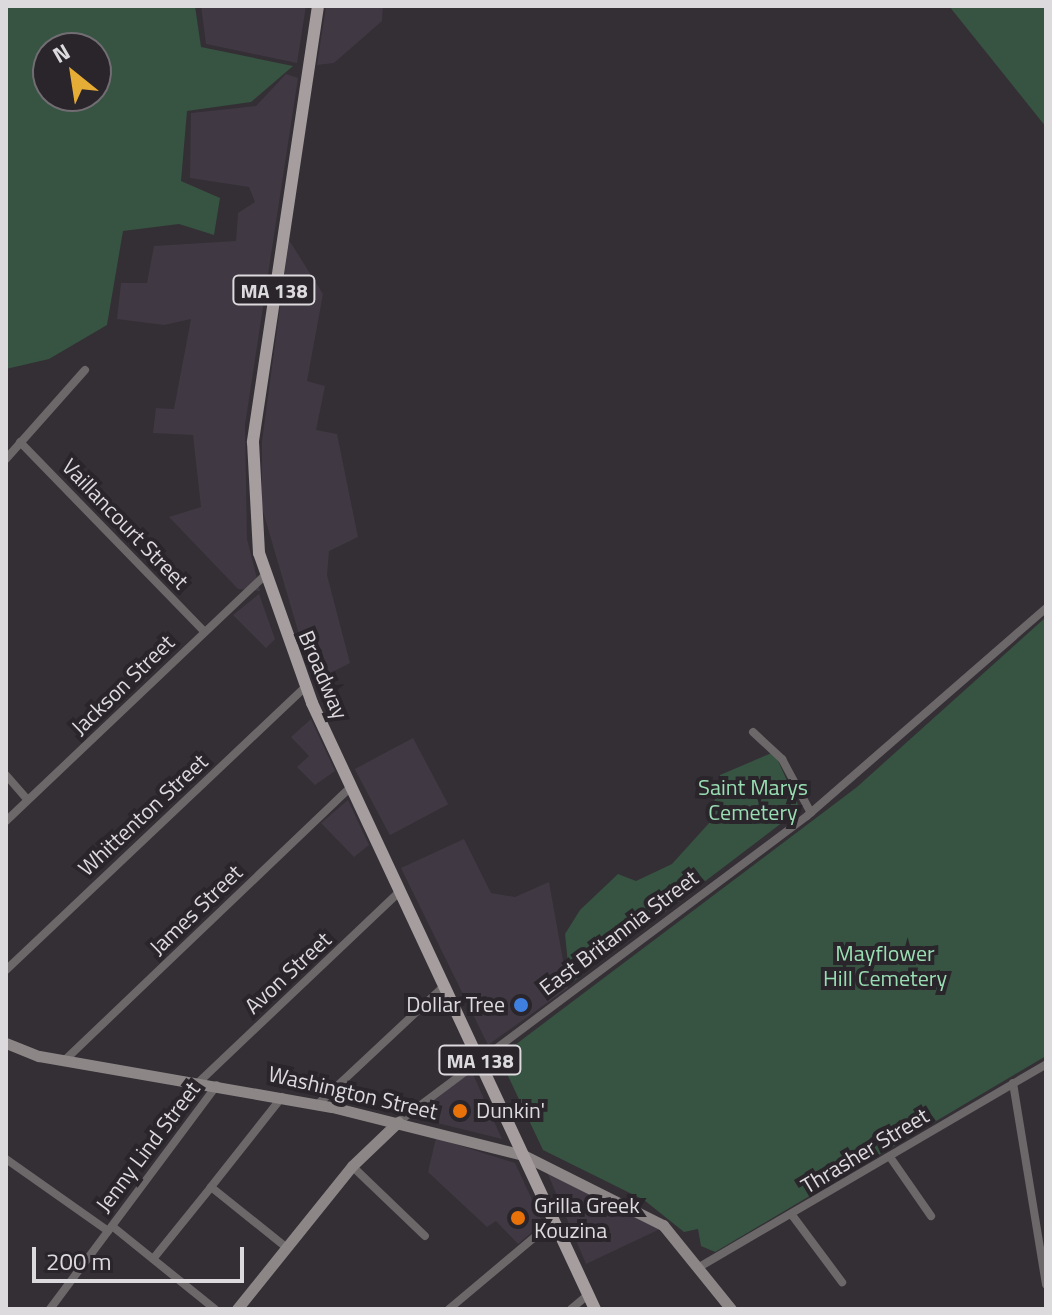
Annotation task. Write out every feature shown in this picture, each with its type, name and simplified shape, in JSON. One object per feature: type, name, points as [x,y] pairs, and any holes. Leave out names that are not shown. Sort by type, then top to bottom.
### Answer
[{"type":"main road","name":"Broadway","points":[[318,6],[253,442],[265,575],[305,687],[595,1309]]},
{"type":"street","points":[[6,459],[85,370]]},
{"type":"street","name":"Vaillancourt Street","points":[[20,442],[205,632]]},
{"type":"street","name":"Jackson Street","points":[[6,821],[265,575]]},
{"type":"street","name":"East Britannia Street","points":[[237,1309],[352,1166],[398,1122],[811,813],[1046,608]]},
{"type":"street","name":"Whittenton Street","points":[[6,970],[305,687]]},
{"type":"street","points":[[753,732],[782,759],[811,813]]},
{"type":"street","points":[[6,775],[28,800]]},
{"type":"street","name":"James Street","points":[[66,1059],[351,787]]},
{"type":"street","name":"Avon Street","points":[[200,1081],[400,891]]},
{"type":"street","points":[[318,1104],[445,985]]},
{"type":"street","name":"Washington Street","points":[[6,1043],[66,1059],[318,1104],[523,1155],[645,1212],[701,1266],[731,1309]]},
{"type":"street","name":"Thrasher Street","points":[[701,1266],[1046,1064]]},
{"type":"street","points":[[1013,1083],[1046,1284]]},
{"type":"street","name":"Jenny Lind Street","points":[[50,1309],[219,1084]]},
{"type":"street","points":[[153,1259],[283,1097]]},
{"type":"street","points":[[890,1157],[931,1216]]},
{"type":"street","points":[[6,1159],[110,1228],[215,1309]]},
{"type":"street","points":[[352,1166],[425,1236]]},
{"type":"street","points":[[211,1187],[286,1247]]},
{"type":"street","points":[[792,1215],[842,1282]]},
{"type":"street","points":[[453,1308],[554,1221]]},
{"type":"street","points":[[571,1309],[589,1294]]},
{"type":"shaded area","points":[[201,6],[306,6],[297,63],[206,44]]},
{"type":"shaded area","points":[[326,6],[383,6],[382,21],[334,63],[317,65]]},
{"type":"shaded area","points":[[286,74],[298,78],[245,425],[247,539],[260,591],[238,589],[169,517],[201,507],[193,435],[153,433],[156,408],[174,409],[191,319],[164,325],[117,319],[121,283],[147,283],[154,246],[236,241],[238,213],[255,202],[249,187],[190,178],[191,113],[256,106]]},
{"type":"shaded area","points":[[289,240],[323,294],[307,381],[325,386],[316,430],[337,434],[358,537],[329,551],[327,575],[350,663],[313,682],[262,508],[262,441]]},
{"type":"shaded area","points":[[259,594],[275,639],[266,648],[233,615]]},
{"type":"shaded area","points":[[311,719],[335,771],[315,785],[297,767],[309,756],[291,737]]},
{"type":"shaded area","points":[[413,738],[448,804],[390,835],[355,769]]},
{"type":"shaded area","points":[[348,800],[369,845],[354,857],[321,823]]},
{"type":"shaded area","points":[[464,839],[491,893],[515,897],[549,882],[568,988],[488,1045],[401,868]]},
{"type":"shaded area","points":[[472,1072],[502,1139],[413,1117],[468,1073]]},
{"type":"shaded area","points":[[436,1138],[515,1163],[543,1223],[518,1244],[496,1221],[487,1227],[428,1172]]},
{"type":"shaded area","points":[[547,1172],[660,1229],[586,1264]]},
{"type":"green space","points":[[6,6],[195,6],[201,47],[293,66],[251,102],[187,111],[181,181],[220,198],[214,235],[179,224],[123,231],[107,325],[49,359],[6,369]]},
{"type":"green space","points":[[949,6],[1046,6],[1046,127]]},
{"type":"green space","name":"Mayflower Hill Cemetery","points":[[1046,617],[1046,1056],[715,1252],[701,1246],[698,1229],[684,1232],[644,1200],[543,1150],[499,1057],[857,787]]},
{"type":"green space","name":"Saint Marys Cemetery","points":[[774,752],[800,809],[570,984],[565,934],[580,910],[618,874],[636,881],[672,864],[710,822],[720,775]]},
{"type":"place","name":"Dollar Tree","points":[[521,1005]]},
{"type":"place","name":"Dunkin'","points":[[460,1111]]},
{"type":"place","name":"Grilla Greek Kouzina","points":[[518,1218]]}]
